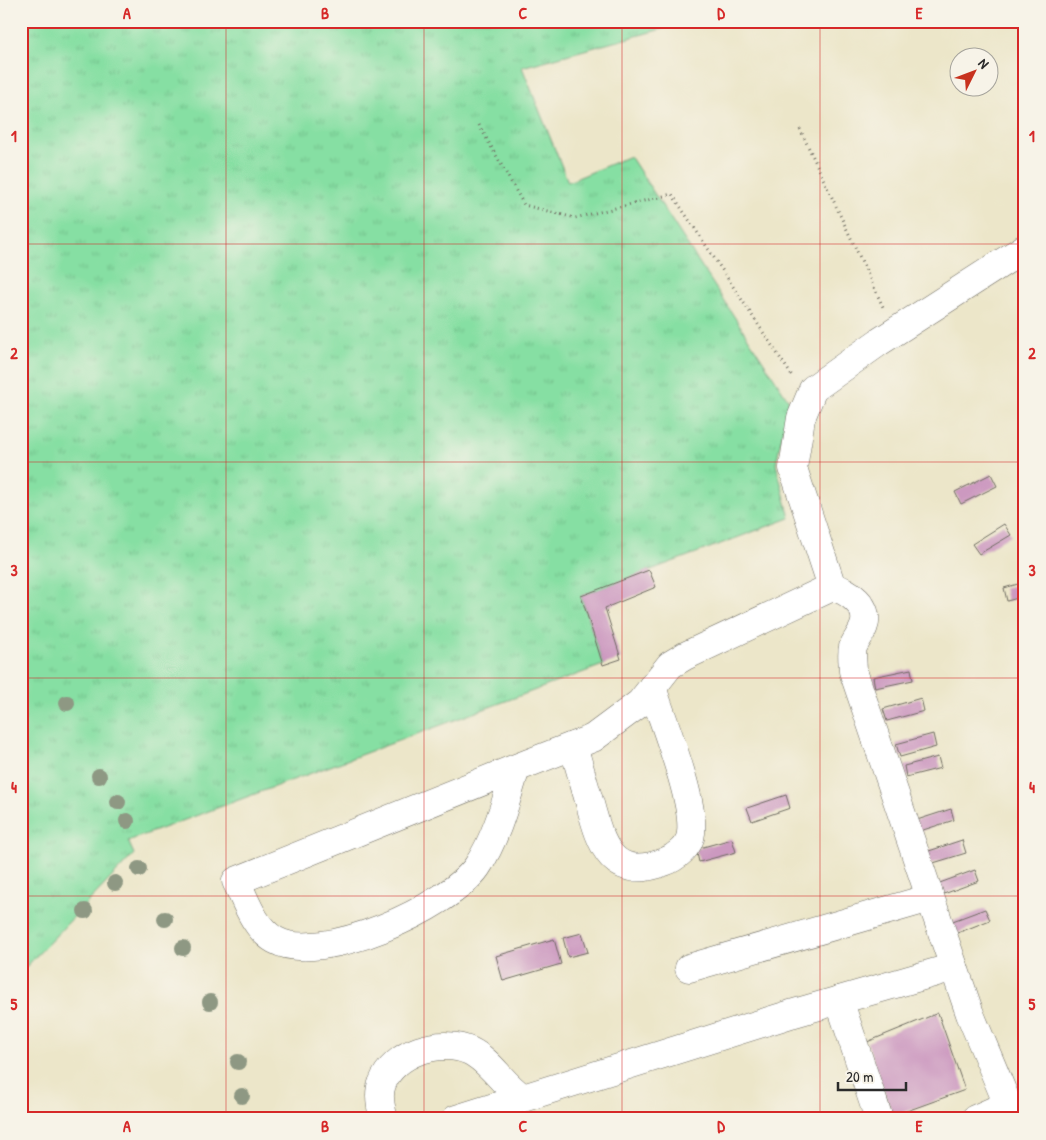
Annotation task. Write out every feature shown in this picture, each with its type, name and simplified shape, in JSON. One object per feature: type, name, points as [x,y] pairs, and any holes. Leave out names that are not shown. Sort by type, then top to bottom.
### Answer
[{"type":"lane","points":[[832,587],[793,468],[801,418],[807,399],[813,389],[823,380],[1025,248]]},
{"type":"lane","points":[[516,768],[506,804],[477,867],[450,894],[406,918],[338,943],[318,947],[285,945],[274,940],[253,916],[236,881],[516,768],[592,738],[640,703],[670,665],[685,656],[832,587],[849,594],[856,600],[865,617],[865,625],[853,648],[853,671],[970,1014],[1011,1111],[975,1119]]},
{"type":"lane","points":[[573,746],[599,837],[611,857],[618,862],[639,868],[660,864],[680,852],[691,835],[690,808],[652,688]]},
{"type":"lane","points":[[689,968],[930,898]]},
{"type":"lane","points":[[456,1119],[839,1000],[954,967]]},
{"type":"lane","points":[[839,1000],[880,1119]]},
{"type":"lane","points":[[384,1119],[381,1086],[394,1065],[404,1057],[433,1047],[448,1046],[471,1051],[511,1090],[522,1097]]},
{"type":"path","points":[[479,125],[524,205],[575,218],[672,194],[807,399]]},
{"type":"path","points":[[800,129],[895,332]]},
{"type":"green space","points":[[21,21],[691,21],[522,67],[568,182],[630,156],[789,401],[776,464],[790,518],[581,596],[603,665],[128,841],[134,854],[21,972]]},
{"type":"building","points":[[991,474],[997,486],[961,504],[955,492]]},
{"type":"building","points":[[1004,524],[1011,535],[979,554],[972,544]]},
{"type":"building","points":[[649,570],[656,587],[605,608],[621,659],[603,665],[581,596]]},
{"type":"building","points":[[1025,582],[1025,596],[1007,601],[1004,588]]},
{"type":"building","points":[[911,669],[913,680],[875,688],[873,677]]},
{"type":"building","points":[[921,698],[924,711],[887,721],[883,709]]},
{"type":"building","points":[[933,734],[936,747],[900,757],[896,744]]},
{"type":"building","points":[[938,757],[941,768],[906,777],[904,766]]},
{"type":"building","points":[[786,795],[790,808],[752,821],[747,808]]},
{"type":"building","points":[[951,809],[954,820],[917,832],[914,821]]},
{"type":"building","points":[[732,839],[736,852],[699,862],[696,849]]},
{"type":"building","points":[[962,840],[966,853],[930,864],[926,852]]},
{"type":"building","points":[[975,870],[979,881],[941,895],[937,884]]},
{"type":"building","points":[[985,909],[990,920],[955,934],[950,922]]},
{"type":"building","points":[[582,933],[588,952],[568,957],[563,938]]},
{"type":"building","points":[[554,939],[561,964],[503,981],[496,956]]},
{"type":"building","points":[[938,1013],[965,1090],[893,1116],[867,1042]]}]
